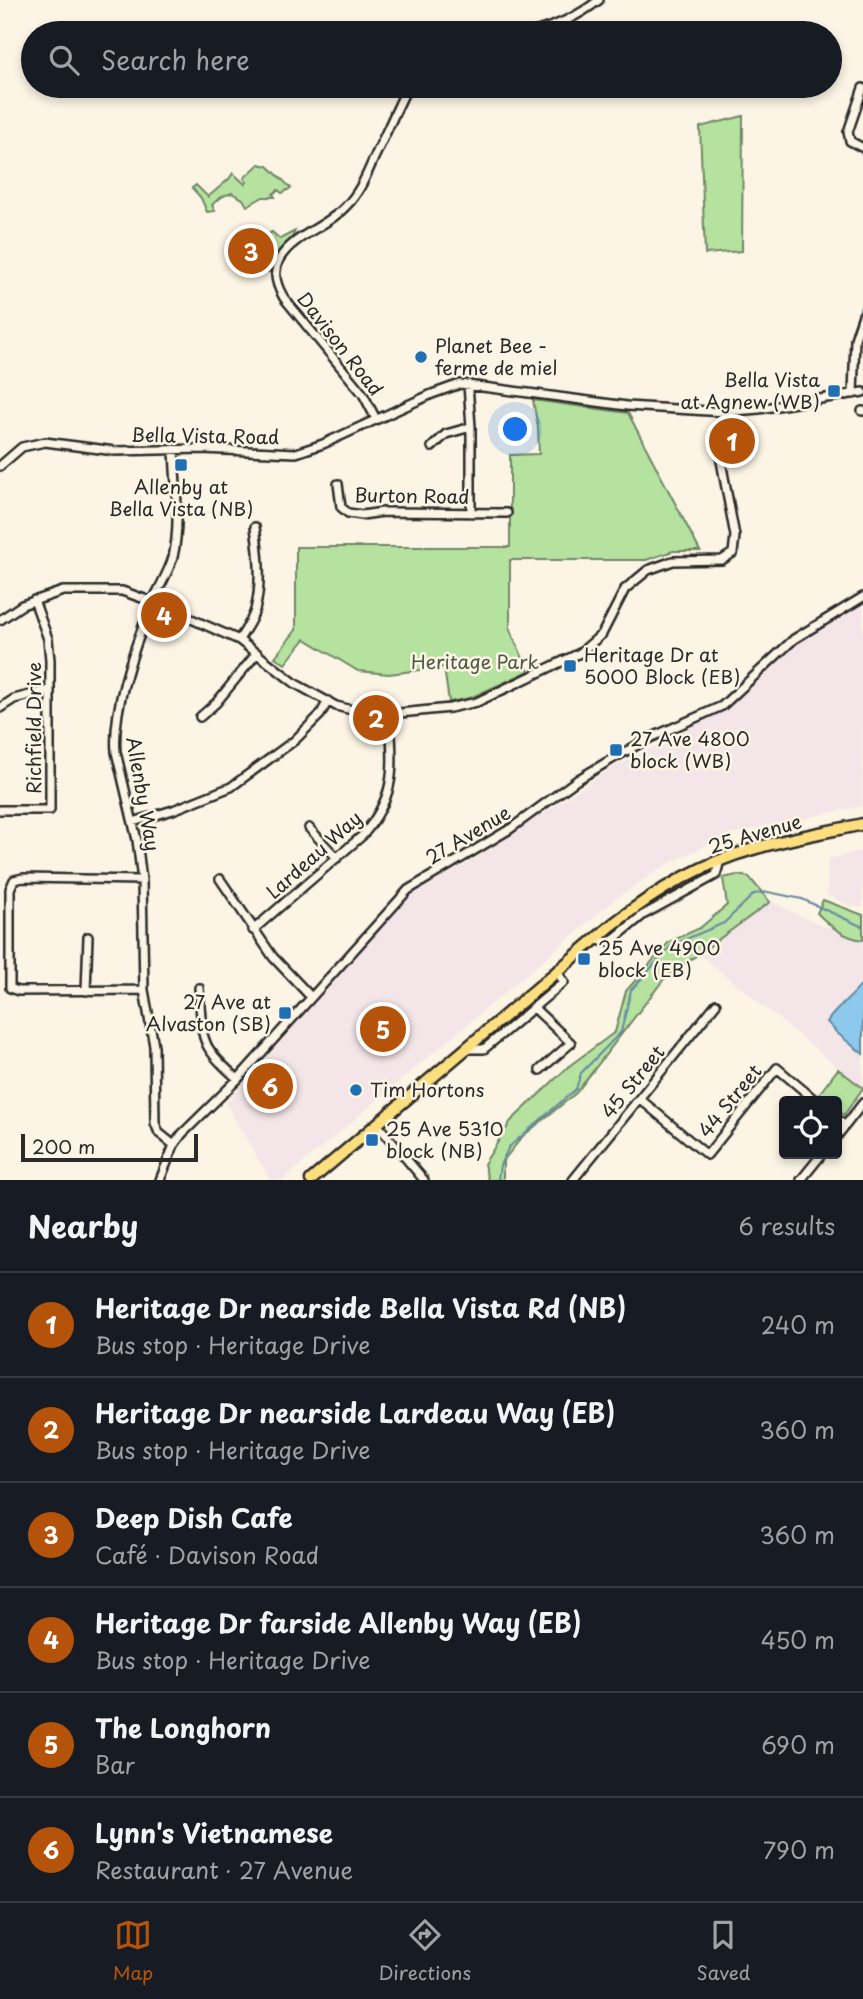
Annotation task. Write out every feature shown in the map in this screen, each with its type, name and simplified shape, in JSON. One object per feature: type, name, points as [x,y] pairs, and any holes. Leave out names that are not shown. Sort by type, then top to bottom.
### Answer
[{"type":"main road","name":"25 Avenue","points":[[311,1180],[595,940],[654,894],[709,865],[765,845],[863,824]]},
{"type":"street","points":[[567,21],[599,0]]},
{"type":"street","points":[[863,88],[848,132],[850,141],[863,148]]},
{"type":"street","name":"Davison Road","points":[[376,419],[363,394],[284,298],[276,285],[275,273],[279,259],[288,248],[339,214],[350,202],[360,187],[402,98]]},
{"type":"street","points":[[853,394],[855,339],[863,316]]},
{"type":"street","points":[[468,384],[471,513]]},
{"type":"street","name":"Bella Vista Road","points":[[0,467],[15,451],[37,443],[54,442],[115,451],[174,449],[296,453],[323,444],[448,387],[468,384],[627,406],[724,412],[759,409],[863,391]]},
{"type":"street","points":[[0,620],[22,605],[64,591],[122,591],[239,640],[296,684],[336,706],[390,714],[450,708],[477,702],[580,653],[602,634],[625,589],[648,570],[673,561],[730,557],[736,542],[722,472],[724,412]]},
{"type":"street","points":[[432,447],[446,434],[471,427]]},
{"type":"street","name":"Allenby Way","points":[[174,449],[176,537],[172,559],[137,643],[118,712],[115,738],[142,880],[144,990],[154,1046],[155,1123],[159,1133],[174,1145]]},
{"type":"street","name":"Burton Road","points":[[338,484],[341,507],[348,513],[507,513]]},
{"type":"street","points":[[239,640],[254,613],[258,592],[259,552],[256,527]]},
{"type":"street","name":"27 Avenue","points":[[160,1180],[174,1145],[238,1079],[408,890],[502,835],[577,780],[612,759],[650,738],[722,706],[793,639],[863,597]]},
{"type":"street","name":"Richfield Drive","points":[[0,810],[50,810],[50,660],[48,639],[34,600]]},
{"type":"street","points":[[200,717],[216,703],[257,653]]},
{"type":"street","points":[[0,708],[14,699],[49,690]]},
{"type":"street","points":[[133,822],[173,810],[231,787],[295,740],[320,715],[328,701]]},
{"type":"street","name":"Lardeau Way","points":[[254,930],[373,823],[388,798],[392,771],[390,714]]},
{"type":"street","points":[[309,828],[337,858]]},
{"type":"street","name":"25 Avenue","points":[[595,940],[610,942],[643,915],[715,875],[719,864]]},
{"type":"street","points":[[220,879],[272,957],[311,997]]},
{"type":"street","points":[[142,880],[14,880],[10,889],[10,988],[144,990]]},
{"type":"street","points":[[86,990],[88,937]]},
{"type":"street","name":"25 Avenue","points":[[466,1049],[484,1049],[564,982],[557,972]]},
{"type":"street","points":[[199,988],[203,1039],[208,1050],[238,1079]]},
{"type":"street","name":"45 Street","points":[[573,1180],[716,1004]]},
{"type":"street","points":[[533,1007],[571,1043],[540,1070]]},
{"type":"street","name":"44 Street","points":[[640,1099],[707,1155],[777,1068],[810,1096]]},
{"type":"street","points":[[842,1130],[863,1103]]},
{"type":"street","points":[[377,1124],[424,1180]]},
{"type":"street","points":[[801,1180],[818,1159]]},
{"type":"shaded area","points":[[863,600],[863,806],[731,834],[657,871],[617,898],[283,1180],[270,1180],[226,1104],[410,895],[468,863],[613,767],[679,734],[727,705],[780,654],[818,624]]},
{"type":"shaded area","points":[[863,850],[863,908],[850,906],[827,895],[828,859]]},
{"type":"shaded area","points":[[770,901],[823,926],[863,934],[863,1088],[699,954]]},
{"type":"green space","points":[[743,116],[742,251],[705,254],[700,127]]},
{"type":"green space","points":[[259,164],[268,166],[291,188],[282,193],[278,190],[273,194],[275,197],[263,197],[247,206],[243,199],[232,193],[212,205],[215,211],[207,212],[201,198],[192,188],[196,185],[208,197],[233,173],[245,184],[247,182],[244,178]]},
{"type":"green space","points":[[295,231],[269,272],[261,270],[251,262],[253,259],[257,261],[264,253],[257,246],[258,239],[272,232],[280,239]]},
{"type":"green space","name":"Heritage Park","points":[[533,400],[628,413],[700,551],[673,551],[646,560],[510,560],[510,630],[529,671],[470,698],[449,702],[444,667],[389,674],[358,671],[305,639],[285,664],[275,657],[296,630],[296,547],[510,547],[510,455],[539,454]]},
{"type":"green space","points":[[737,875],[749,877],[770,902],[664,979],[576,1093],[523,1136],[503,1161],[503,1180],[488,1180],[484,1164],[511,1121],[569,1066],[615,1032],[626,991],[669,942],[700,928],[727,905],[723,878]]},
{"type":"green space","points":[[823,900],[863,915],[863,940],[838,931],[817,913]]},
{"type":"green space","points":[[838,1069],[863,1088],[844,1115],[842,1096],[819,1094]]},
{"type":"water","points":[[863,982],[863,1054],[827,1022]]},
{"type":"waterway","points":[[852,331],[863,301]]},
{"type":"waterway","points":[[498,1180],[500,1165],[509,1147],[576,1089],[581,1073],[621,1032],[631,990],[672,945],[724,923],[754,894],[768,892],[802,899],[863,927]]},
{"type":"place","name":"Deep Dish Cafe","points":[[251,251]]},
{"type":"place","name":"Planet Bee - ferme de miel","points":[[421,357]]},
{"type":"place","name":"Bella Vista at Agnew (WB)","points":[[834,391]]},
{"type":"place","name":"Heritage Dr nearside Bella Vista Rd (NB)","points":[[732,441]]},
{"type":"place","name":"Allenby at Bella Vista (NB)","points":[[181,465]]},
{"type":"place","name":"Heritage Dr farside Allenby Way (EB)","points":[[164,615]]},
{"type":"place","name":"Heritage Dr at 5000 Block (EB)","points":[[570,666]]},
{"type":"place","name":"Heritage Dr nearside Lardeau Way (EB)","points":[[376,718]]},
{"type":"place","name":"27 Ave 4800 block (WB)","points":[[616,750]]},
{"type":"place","name":"25 Ave 4900 block (EB)","points":[[584,959]]},
{"type":"place","name":"27 Ave at Alvaston (SB)","points":[[285,1013]]},
{"type":"place","name":"The Longhorn","points":[[383,1029]]},
{"type":"place","name":"Lynn's Vietnamese","points":[[270,1086]]},
{"type":"place","name":"Tim Hortons","points":[[356,1090]]},
{"type":"place","name":"25 Ave 5310 block (NB)","points":[[372,1140]]}]
